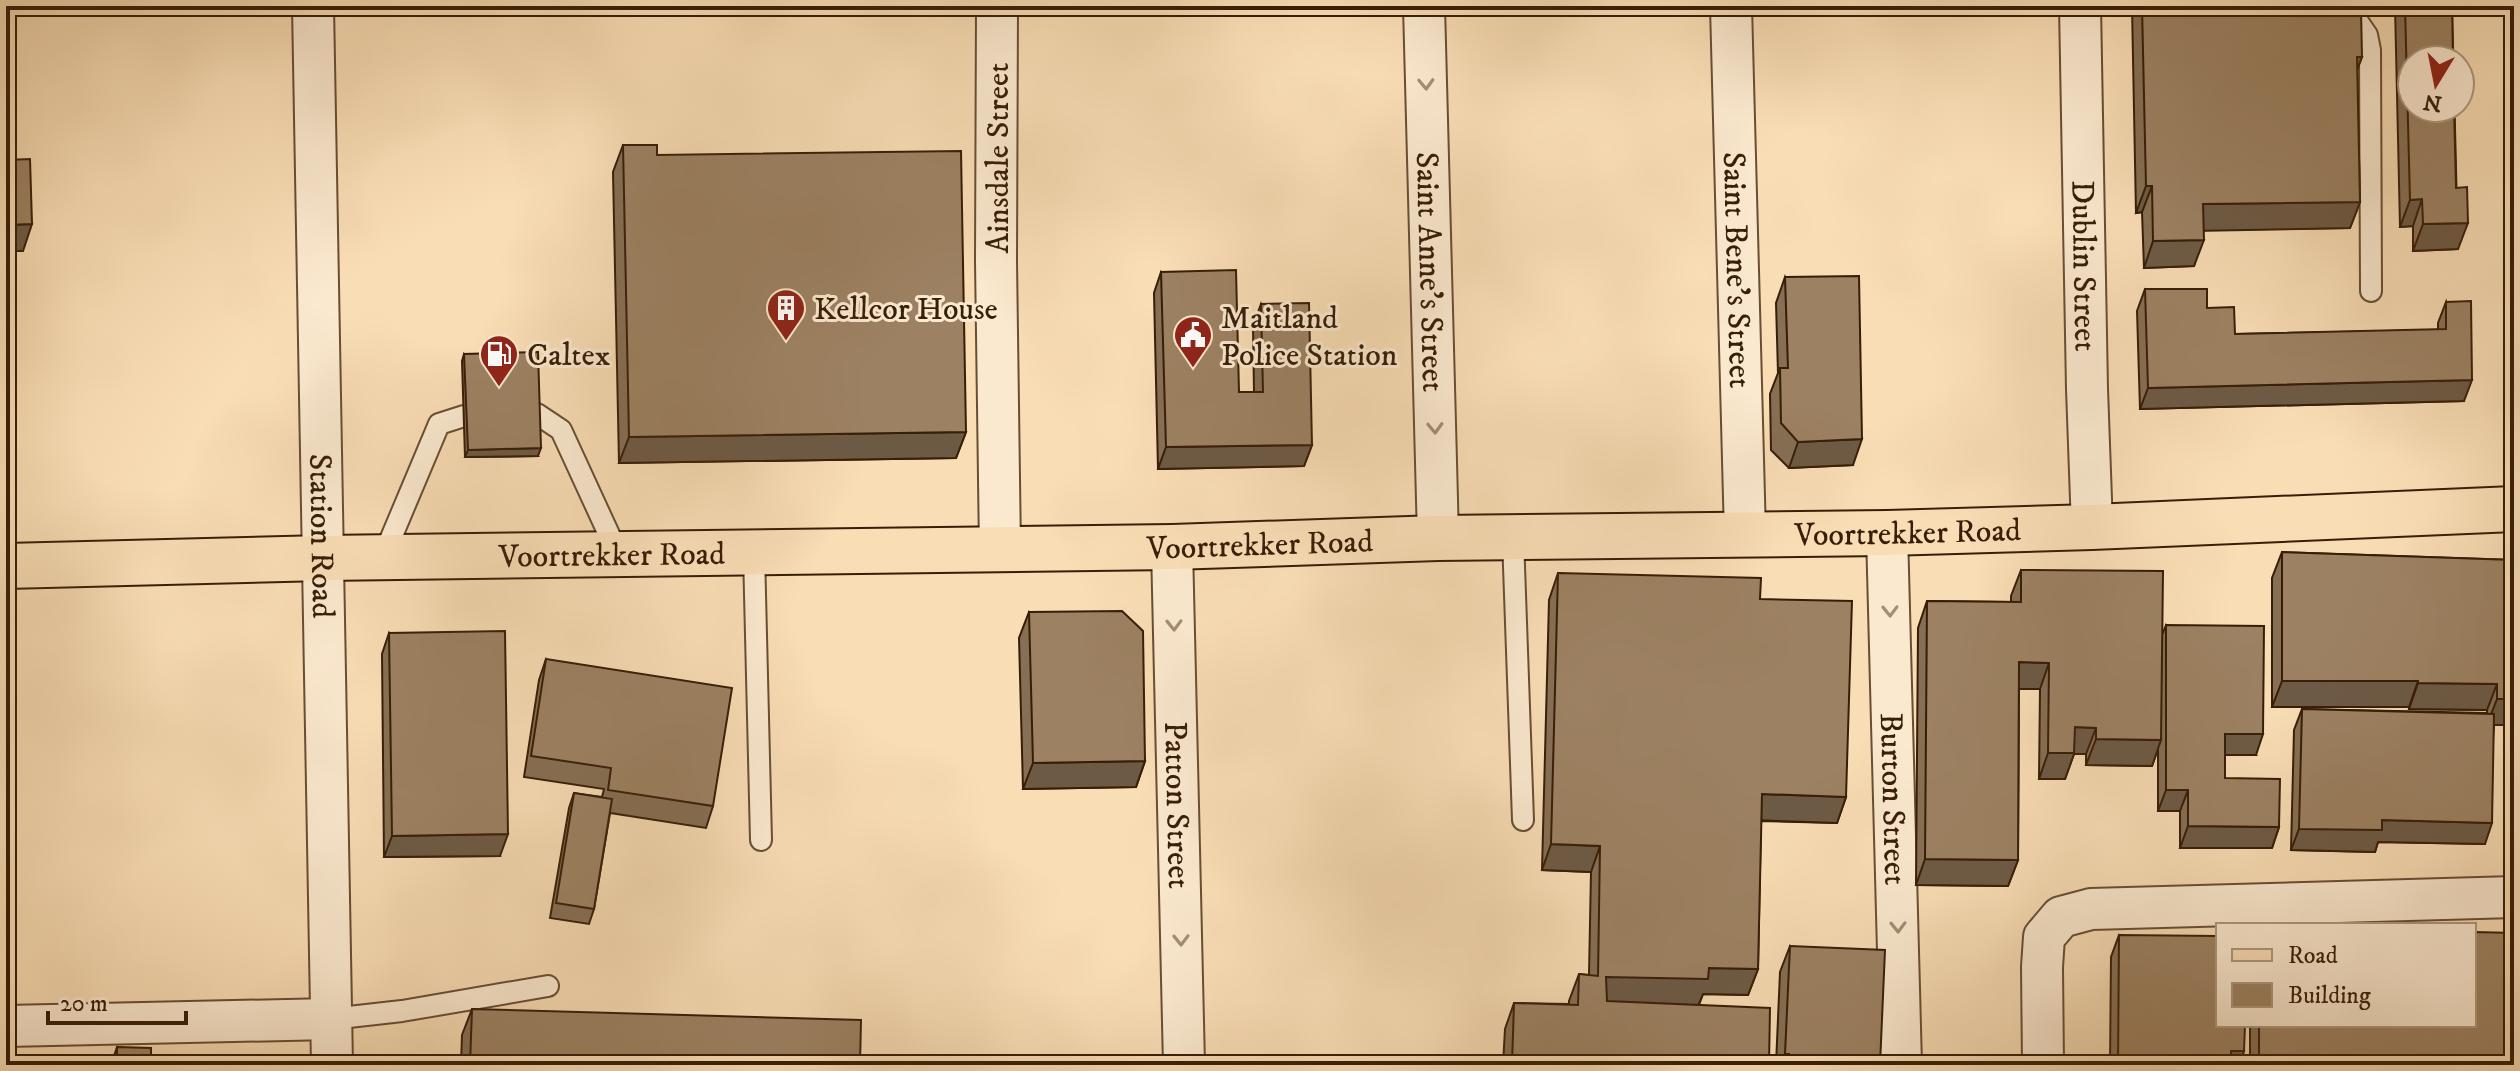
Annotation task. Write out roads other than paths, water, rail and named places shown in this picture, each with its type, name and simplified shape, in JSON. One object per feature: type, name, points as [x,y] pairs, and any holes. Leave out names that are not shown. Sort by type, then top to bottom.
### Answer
[{"type":"main road","name":"Voortrekker Road","points":[[6,566],[383,557],[1172,547],[1438,538],[1887,533],[2514,509]]},
{"type":"street","name":"Station Road","points":[[313,6],[332,1065]]},
{"type":"street","name":"Ainsdale Street","points":[[997,6],[996,261],[1000,550]]},
{"type":"street","name":"Saint Anne's Street","points":[[1424,6],[1438,538]]},
{"type":"street","name":"Saint Bene's Street","points":[[1731,6],[1745,535]]},
{"type":"street","name":"Dublin Street","points":[[2080,6],[2092,527]]},
{"type":"street","name":"Burton Street","points":[[1887,533],[1901,1065]]},
{"type":"street","name":"Patton Street","points":[[1172,547],[1184,1065]]},
{"type":"street","points":[[2043,1065],[2044,937],[2061,917],[2091,909],[2514,897]]},
{"type":"street","points":[[6,1026],[331,1019]]},
{"type":"lane","points":[[2347,6],[2367,35],[2370,50],[2371,291]]},
{"type":"lane","points":[[537,414],[561,430],[618,554]]},
{"type":"lane","points":[[383,557],[439,424],[464,416]]},
{"type":"lane","points":[[1513,538],[1523,820]]},
{"type":"lane","points":[[754,553],[761,840]]},
{"type":"lane","points":[[331,1019],[402,1011],[548,986]]},
{"type":"place","name":"Kellcor House","points":[[786,342]]},
{"type":"place","name":"Maitland Police Station","points":[[1193,369]]},
{"type":"place","name":"Caltex","points":[[499,388]]}]
